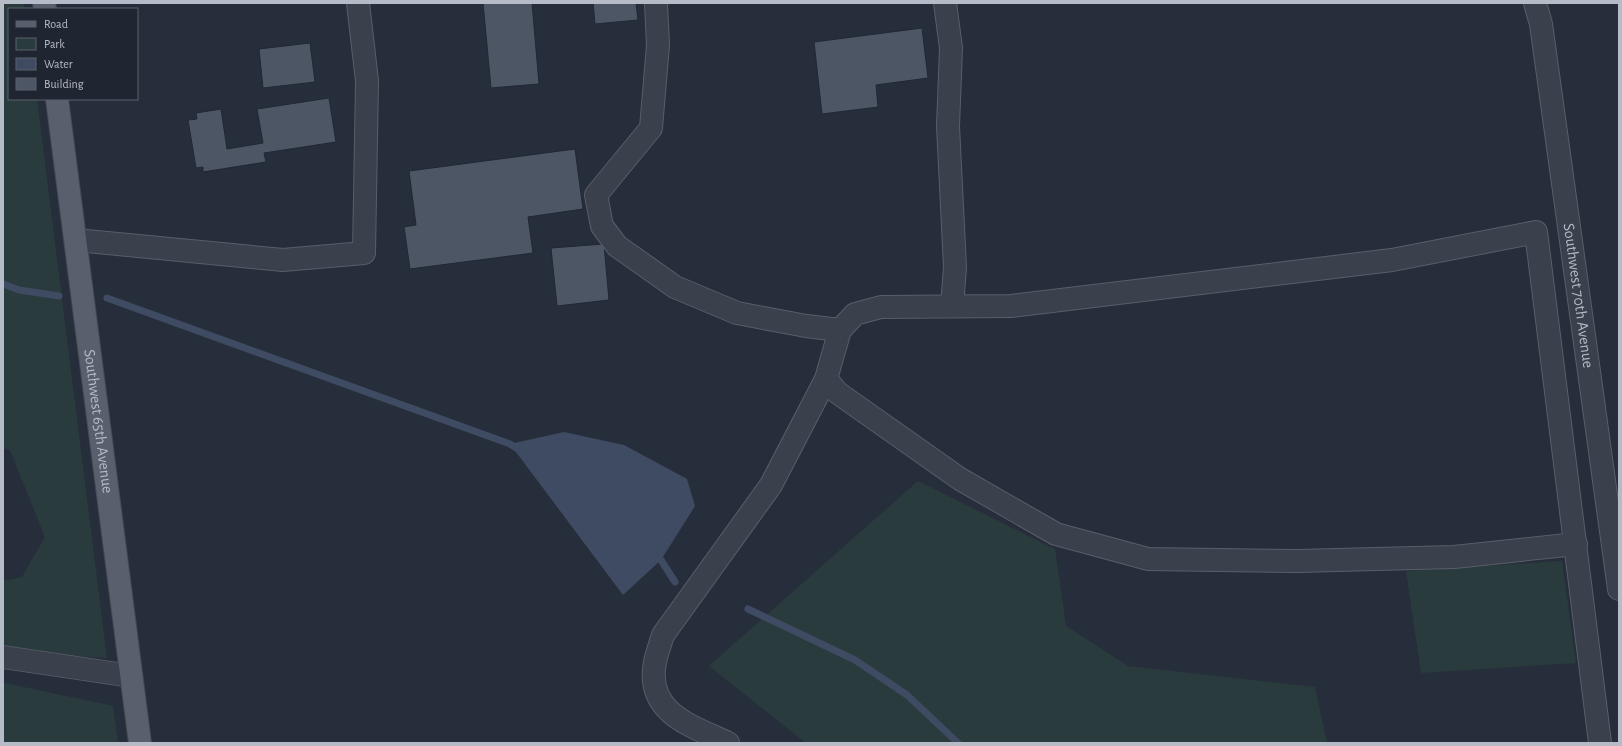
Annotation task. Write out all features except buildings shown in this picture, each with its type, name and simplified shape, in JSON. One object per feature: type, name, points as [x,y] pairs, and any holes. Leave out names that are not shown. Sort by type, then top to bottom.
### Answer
[{"type":"main road","name":"Southwest 65th Avenue","points":[[57,100],[140,743]]},
{"type":"street","points":[[76,240],[283,260],[364,253],[367,81],[358,3]]},
{"type":"street","points":[[656,3],[658,45],[651,128],[596,195],[602,226],[617,246],[675,287],[737,313],[806,326],[840,330]]},
{"type":"street","points":[[945,3],[951,48],[948,126],[955,267],[952,306]]},
{"type":"street","name":"Southwest 70th Avenue","points":[[1535,3],[1541,24],[1619,589]]},
{"type":"street","points":[[728,743],[677,718],[664,706],[655,685],[655,663],[663,635],[771,485],[826,379],[840,330],[855,314],[881,307],[1011,306],[1392,260],[1536,232],[1600,743]]},
{"type":"street","points":[[826,379],[838,393],[960,479],[1056,534],[1148,559],[1298,561],[1454,557],[1576,544]]},
{"type":"street","points":[[3,657],[131,676]]},
{"type":"green space","points":[[3,3],[24,3],[25,8],[8,8],[8,100],[37,100],[107,658],[3,651],[3,581],[22,577],[45,537],[10,450],[3,448]]},
{"type":"green space","points":[[918,481],[1055,549],[1066,626],[1128,666],[1315,687],[1327,743],[806,743],[709,666]]},
{"type":"green space","points":[[1562,561],[1576,663],[1421,673],[1406,571]]},
{"type":"green space","points":[[5,683],[113,706],[118,743],[3,743],[3,684]]},
{"type":"water","points":[[564,432],[624,445],[687,479],[695,506],[661,560],[623,595],[510,444]]},
{"type":"waterway","points":[[3,284],[19,290],[59,296]]},
{"type":"waterway","points":[[107,298],[510,444],[518,449]]},
{"type":"waterway","points":[[654,556],[661,560],[675,582]]},
{"type":"waterway","points":[[748,609],[855,660],[907,695],[958,743]]}]
